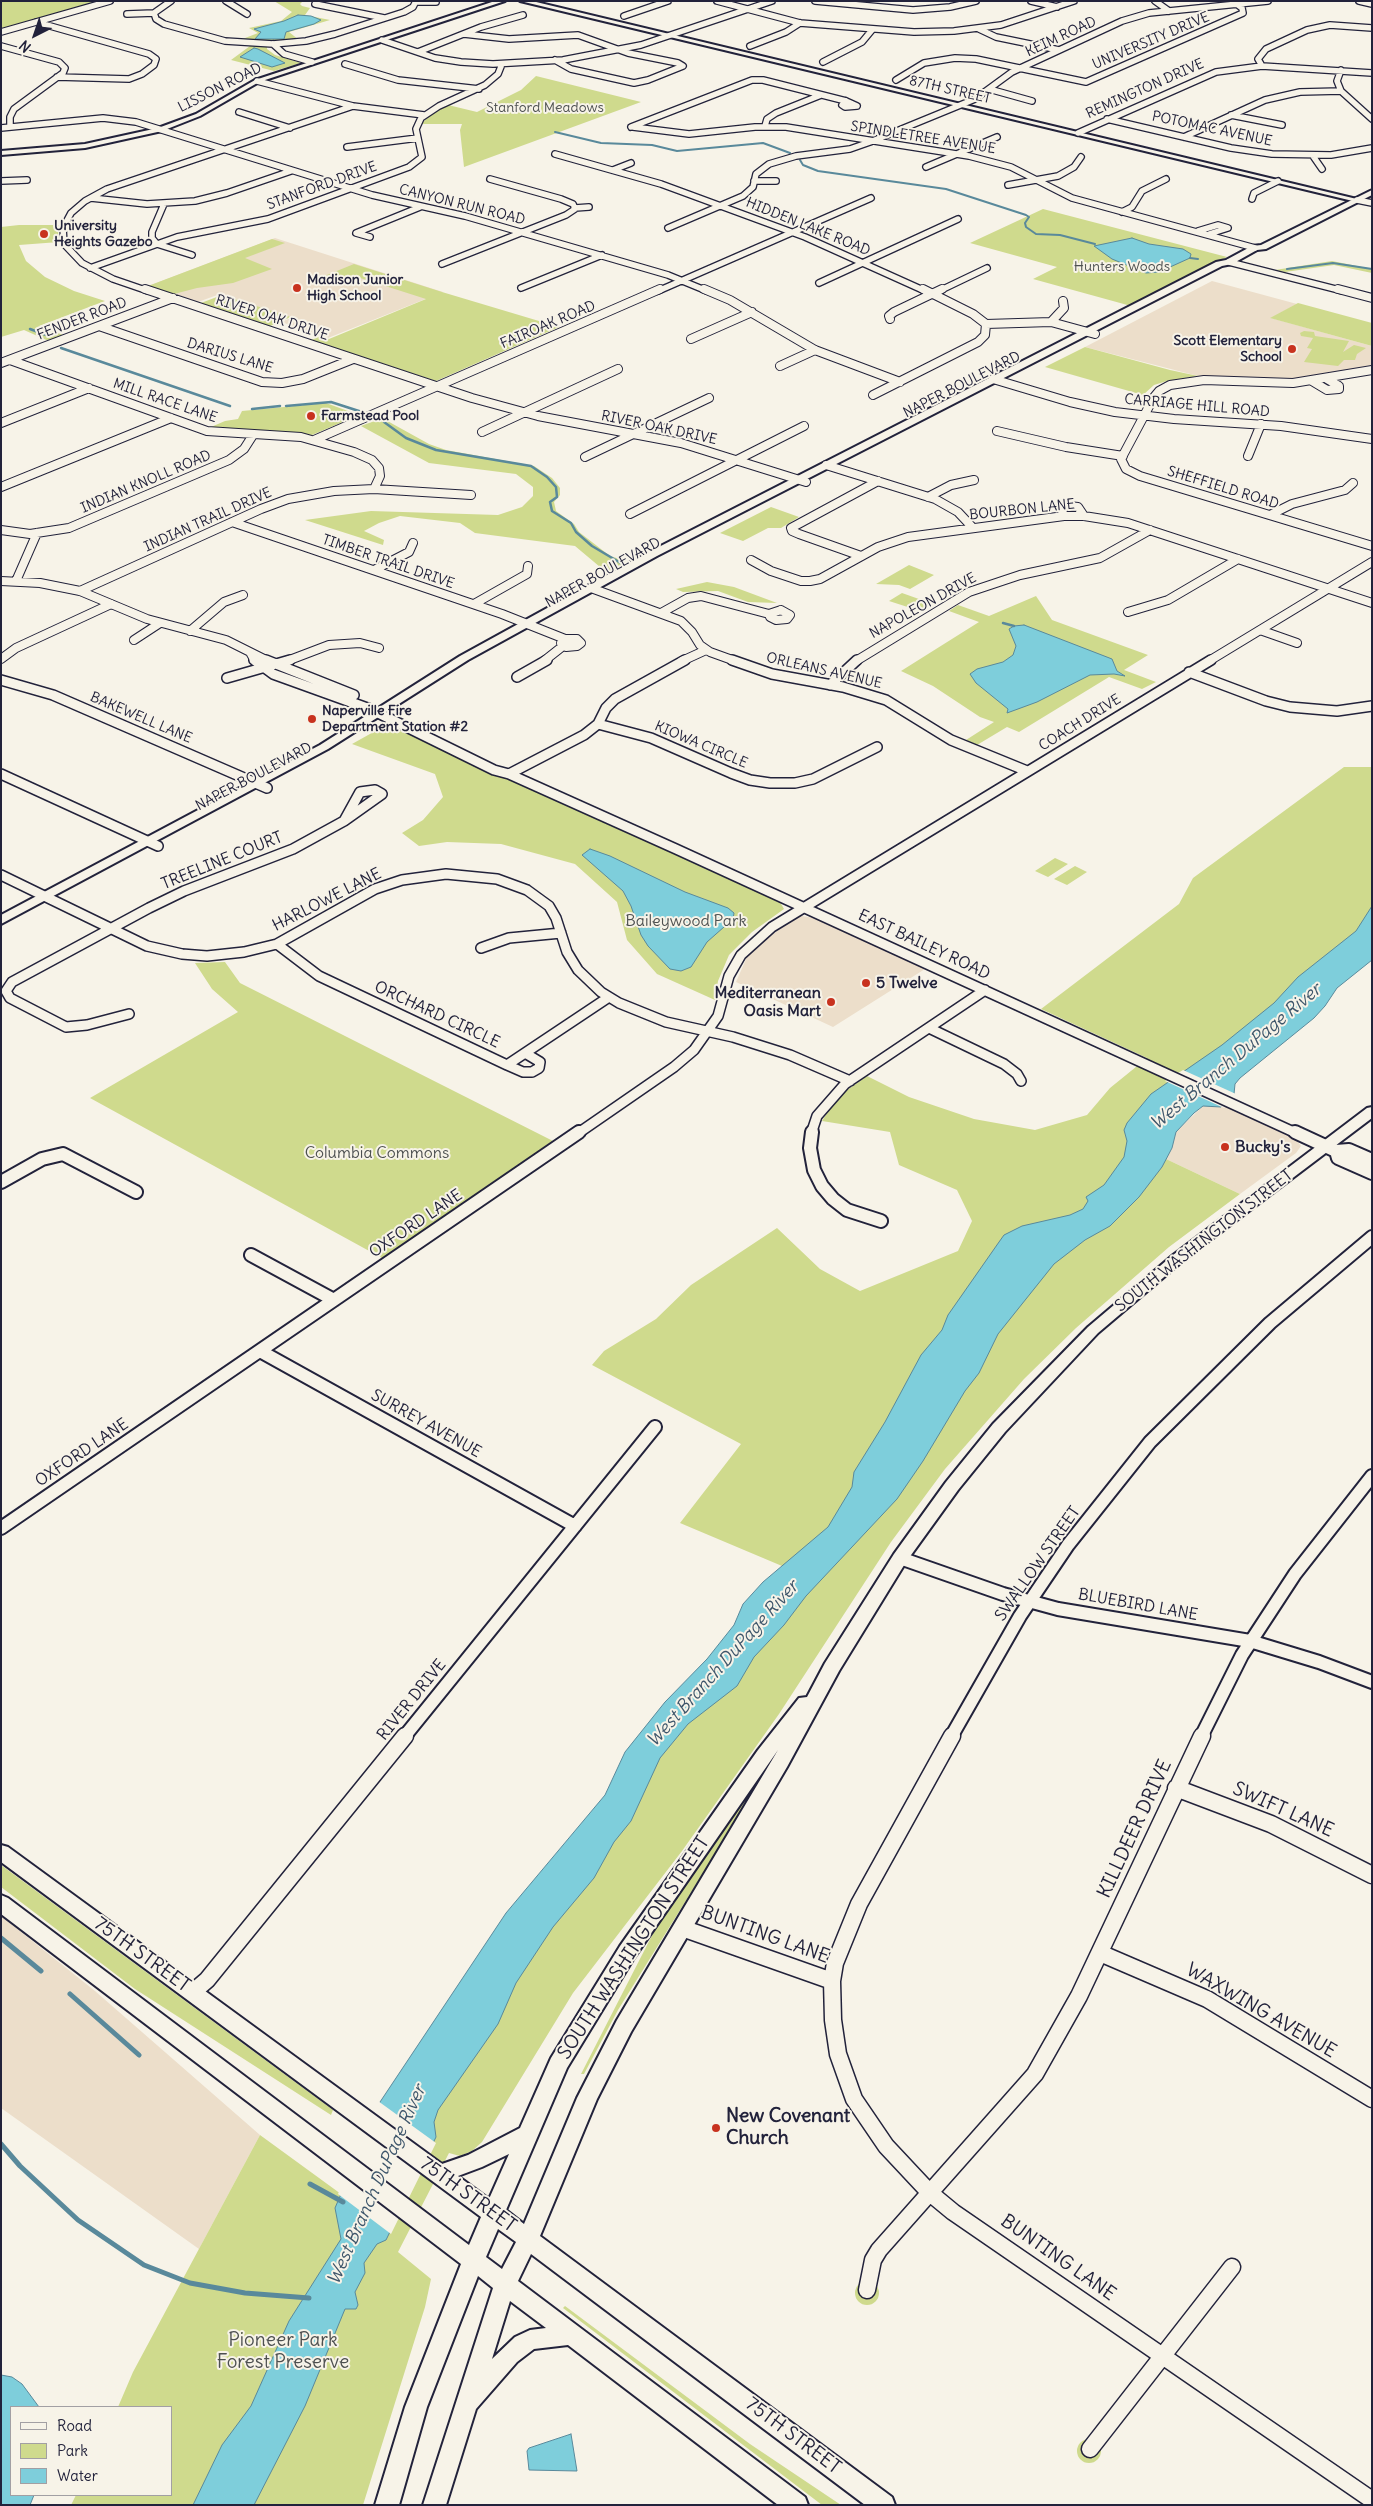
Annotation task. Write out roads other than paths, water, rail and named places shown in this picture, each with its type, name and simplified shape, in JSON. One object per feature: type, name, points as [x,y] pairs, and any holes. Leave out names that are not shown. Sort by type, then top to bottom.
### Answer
[{"type":"main road","name":"NAPER BOULEVARD","points":[[1353,199],[1372,186]]},
{"type":"main road","name":"NAPER BOULEVARD","points":[[1,931],[51,899],[262,786],[324,747],[386,714],[464,658],[532,625],[596,589],[830,466],[1219,264],[1229,262],[1255,248],[1256,245],[1353,199],[1372,192]]},
{"type":"main road","name":"NAPER BOULEVARD","points":[[1,920],[51,899]]},
{"type":"main road","name":"SOUTH WASHINGTON STREET","points":[[434,2505],[464,2407],[506,2283],[528,2239],[587,2098],[624,2026],[781,1762],[831,1668],[900,1558],[947,1493],[999,1428],[1093,1330],[1178,1258],[1331,1148],[1372,1111]]},
{"type":"main road","name":"SOUTH WASHINGTON STREET","points":[[387,2505],[416,2407],[474,2259],[530,2133],[558,2064],[598,1995],[764,1755],[831,1668]]},
{"type":"main road","name":"75TH STREET","points":[[1,1852],[528,2239],[884,2505]]},
{"type":"main road","points":[[1,1903],[506,2283],[797,2505]]},
{"type":"main road","points":[[439,2174],[475,2162],[530,2133]]},
{"type":"main road","points":[[464,2407],[509,2355],[523,2344],[530,2340],[572,2334]]},
{"type":"street","points":[[1,32],[110,1]]},
{"type":"street","points":[[127,14],[154,13],[160,7],[172,1]]},
{"type":"street","points":[[226,1],[247,14]]},
{"type":"street","name":"LISSON ROAD","points":[[1,154],[85,146],[160,130],[198,115],[257,81],[502,1]]},
{"type":"street","name":"87TH STREET","points":[[523,1],[1372,203]]},
{"type":"street","points":[[624,16],[668,1]]},
{"type":"street","points":[[717,1],[800,23],[872,30],[930,32],[979,29],[1015,22],[1074,1]]},
{"type":"street","points":[[382,40],[449,61],[502,64],[556,60],[620,50],[669,36],[772,1]]},
{"type":"street","points":[[815,1],[913,10],[950,7],[976,1]]},
{"type":"street","points":[[1031,1],[1057,7]]},
{"type":"street","points":[[1155,1],[1170,11]]},
{"type":"street","name":"KEIM ROAD","points":[[668,228],[743,196],[753,187],[760,169],[774,162],[806,154],[850,149],[870,142],[960,105],[989,89],[1006,75],[1122,21],[1142,14],[1268,1]]},
{"type":"street","points":[[1359,1],[1371,3]]},
{"type":"street","points":[[154,13],[156,19],[164,24],[217,39],[273,44],[317,39],[409,10],[416,2],[436,2]]},
{"type":"street","name":"UNIVERSITY DRIVE","points":[[1020,68],[1086,82],[1134,59],[1239,16],[1244,10],[1235,3]]},
{"type":"street","points":[[315,4],[333,6],[384,18]]},
{"type":"street","points":[[418,52],[464,34],[523,15]]},
{"type":"street","points":[[36,22],[149,54],[156,58],[154,65],[132,80],[57,77]]},
{"type":"street","points":[[750,46],[786,32],[800,23]]},
{"type":"street","points":[[1262,66],[1258,59],[1266,49],[1307,30],[1330,25],[1372,28]]},
{"type":"street","points":[[979,29],[996,36],[1059,50]]},
{"type":"street","points":[[823,62],[847,52],[862,42],[872,30]]},
{"type":"street","points":[[464,34],[521,39],[575,35],[591,38],[620,50],[685,65],[677,70],[634,85],[571,69],[556,60]]},
{"type":"street","points":[[273,44],[277,50],[284,54],[312,62]]},
{"type":"street","points":[[1,46],[59,62],[65,68],[57,77],[14,109],[10,117],[10,127]]},
{"type":"street","points":[[896,80],[924,63],[946,58],[976,59],[1020,68]]},
{"type":"street","points":[[345,64],[398,80],[479,89]]},
{"type":"street","points":[[257,81],[353,106],[424,115],[479,89],[498,74],[502,64]]},
{"type":"street","name":"REMINGTON DRIVE","points":[[1078,133],[1216,72],[1262,66],[1372,73]]},
{"type":"street","points":[[1341,70],[1337,81],[1340,91],[1372,119]]},
{"type":"street","name":"SPINDLETREE AVENUE","points":[[821,95],[755,78],[630,127],[689,134],[765,126],[794,128],[870,142],[958,154],[1000,163],[1020,171],[1072,198],[1210,234],[1255,248]]},
{"type":"street","points":[[989,89],[1032,101]]},
{"type":"street","points":[[1184,137],[1258,102],[1281,95],[1340,91]]},
{"type":"street","points":[[765,126],[767,119],[776,113],[821,95],[846,101]]},
{"type":"street","name":"RIVER OAK DRIVE","points":[[353,106],[114,186],[91,198],[71,213],[62,234],[68,250],[90,268],[113,279],[437,386],[524,413],[681,443],[738,459],[802,481]]},
{"type":"street","points":[[239,112],[290,128]]},
{"type":"street","name":"STANFORD DRIVE","points":[[90,268],[191,233],[243,227],[417,163],[423,153],[416,126],[424,115]]},
{"type":"street","points":[[1231,115],[1282,125]]},
{"type":"street","name":"CANYON RUN ROAD","points":[[1,128],[109,118],[127,120],[350,189],[420,207],[454,212],[682,280],[752,312],[815,350],[900,382]]},
{"type":"street","name":"POTOMAC AVENUE","points":[[1107,119],[1259,153],[1313,156],[1351,153],[1372,148]]},
{"type":"street","points":[[926,168],[997,137]]},
{"type":"street","points":[[347,147],[418,138]]},
{"type":"street","name":"HIDDEN LAKE ROAD","points":[[555,154],[613,170],[722,206],[792,232],[864,262],[933,294],[973,314],[986,324]]},
{"type":"street","points":[[1313,156],[1322,169]]},
{"type":"street","points":[[1008,185],[1058,176],[1072,169],[1081,157]]},
{"type":"street","points":[[613,170],[631,163]]},
{"type":"street","points":[[139,168],[161,175]]},
{"type":"street","points":[[91,198],[135,204],[164,204],[215,197],[291,171]]},
{"type":"street","points":[[490,179],[561,199],[575,208]]},
{"type":"street","points":[[1122,212],[1132,207],[1142,191],[1166,179]]},
{"type":"street","points":[[1,181],[26,180]]},
{"type":"street","points":[[754,181],[776,181]]},
{"type":"street","points":[[1252,199],[1254,193],[1278,181]]},
{"type":"street","name":"FAIROAK ROAD","points":[[314,440],[871,198]]},
{"type":"street","points":[[164,204],[151,235],[158,244],[192,255]]},
{"type":"street","points":[[370,237],[356,233],[420,207]]},
{"type":"street","points":[[442,264],[566,215],[575,208],[589,207]]},
{"type":"street","points":[[819,283],[958,219]]},
{"type":"street","points":[[1198,231],[1218,224],[1228,228],[1210,234]]},
{"type":"street","points":[[521,288],[602,255]]},
{"type":"street","points":[[1229,262],[1372,298]]},
{"type":"street","points":[[890,319],[891,314],[988,268]]},
{"type":"street","name":"FENDER ROAD","points":[[1,363],[172,298]]},
{"type":"street","points":[[1051,322],[1064,308],[1062,300]]},
{"type":"street","points":[[691,339],[752,312]]},
{"type":"street","points":[[874,395],[978,342],[985,335],[986,324],[1051,322],[1091,332]]},
{"type":"street","name":"DARIUS LANE","points":[[98,326],[262,382],[282,383],[303,379],[353,358]]},
{"type":"street","points":[[780,366],[815,350]]},
{"type":"street","name":"MILL RACE LANE","points":[[10,360],[207,431],[314,440],[354,452],[372,460],[380,471],[374,489]]},
{"type":"street","points":[[482,432],[618,370]]},
{"type":"street","points":[[997,431],[1058,445],[1122,456],[1156,393],[1181,382],[1204,380],[1273,384],[1327,379],[1372,370]]},
{"type":"street","points":[[1312,381],[1327,390],[1339,389],[1339,386],[1327,379]]},
{"type":"street","name":"CARRIAGE HILL ROAD","points":[[997,380],[1086,406],[1143,416],[1261,424],[1372,439]]},
{"type":"street","points":[[1,422],[89,388]]},
{"type":"street","points":[[585,457],[709,398]]},
{"type":"street","points":[[1,488],[170,418]]},
{"type":"street","points":[[1248,456],[1261,424]]},
{"type":"street","points":[[630,514],[804,426]]},
{"type":"street","name":"INDIAN KNOLL ROAD","points":[[1,530],[37,533],[69,528],[228,460],[244,449],[253,435]]},
{"type":"street","name":"SHEFFIELD ROAD","points":[[1122,456],[1122,464],[1140,476],[1372,546]]},
{"type":"street","points":[[830,466],[928,497],[953,508],[973,528]]},
{"type":"street","points":[[928,497],[951,486],[974,480]]},
{"type":"street","points":[[861,556],[799,534],[792,531],[791,528],[878,481]]},
{"type":"street","points":[[1270,516],[1292,504],[1345,490],[1353,483]]},
{"type":"street","name":"INDIAN TRAIL DRIVE","points":[[80,591],[269,506],[305,495],[374,489],[471,495]]},
{"type":"street","name":"BOURBON LANE","points":[[752,560],[771,570],[801,581],[810,581],[820,579],[861,556],[895,541],[973,528],[1064,516],[1084,516],[1121,521],[1372,603]]},
{"type":"street","name":"TIMBER TRAIL DRIVE","points":[[232,522],[474,604],[532,625],[564,642],[553,656],[517,677]]},
{"type":"street","name":"NAPOLEON DRIVE","points":[[830,685],[861,656],[969,592],[1020,575],[1100,558],[1114,552],[1150,530]]},
{"type":"street","points":[[16,581],[37,533]]},
{"type":"street","points":[[374,570],[408,552],[413,543]]},
{"type":"street","points":[[1128,612],[1168,600],[1238,559]]},
{"type":"street","name":"COACH DRIVE","points":[[802,907],[1372,562]]},
{"type":"street","points":[[474,604],[527,574],[528,566]]},
{"type":"street","name":"EAST BAILEY ROAD","points":[[1,581],[50,584],[80,591],[160,623],[226,640],[251,654],[386,714],[494,770],[509,774],[1331,1148]]},
{"type":"street","points":[[509,774],[584,735],[598,724],[606,708],[615,699],[680,662],[706,650],[698,643],[688,626],[661,613],[596,589]]},
{"type":"street","points":[[190,630],[224,602],[243,595]]},
{"type":"street","points":[[661,613],[688,598],[701,596],[769,614]]},
{"type":"street","points":[[1,659],[16,648],[110,604]]},
{"type":"street","points":[[134,640],[160,623]]},
{"type":"street","points":[[1260,630],[1297,643]]},
{"type":"street","points":[[226,678],[276,665],[314,650],[339,643],[360,643],[379,648]]},
{"type":"street","name":"ORLEANS AVENUE","points":[[706,650],[772,674],[830,685],[886,700],[951,740],[1027,772]]},
{"type":"street","name":"EAST BAILEY ROAD","points":[[251,654],[253,660],[263,669],[386,714]]},
{"type":"street","points":[[1189,672],[1266,701],[1290,707],[1337,711],[1372,706]]},
{"type":"street","name":"BAKEWELL LANE","points":[[1,680],[53,695],[262,786]]},
{"type":"street","name":"KIOWA CIRCLE","points":[[598,724],[651,738],[730,773],[750,780],[770,783],[795,783],[813,779],[877,747]]},
{"type":"street","points":[[1,774],[153,844]]},
{"type":"street","name":"TREELINE COURT","points":[[129,1014],[87,1025],[66,1026],[13,1000],[6,992],[12,982],[169,897],[282,853],[344,821]]},
{"type":"street","name":"HARLOWE LANE","points":[[1,875],[156,949],[194,955],[232,954],[277,944],[307,929],[375,889],[402,880],[446,874],[483,876],[527,890],[542,900],[553,911],[567,952],[578,970],[609,997],[652,1018],[790,1055],[850,1081]]},
{"type":"street","name":"OXFORD LANE","points":[[1,1528],[674,1067],[694,1050],[718,1016],[729,976],[741,955],[772,927],[802,907]]},
{"type":"street","points":[[482,948],[509,938],[561,933]]},
{"type":"street","name":"ORCHARD CIRCLE","points":[[277,944],[319,976],[507,1065],[609,997]]},
{"type":"street","points":[[881,1220],[856,1214],[841,1207],[822,1186],[812,1163],[811,1135],[817,1116],[828,1101],[850,1081],[985,990]]},
{"type":"street","points":[[929,1028],[1004,1064],[1017,1074],[1021,1081]]},
{"type":"street","points":[[507,1065],[523,1072],[532,1072],[539,1068],[540,1062],[525,1053]]},
{"type":"street","points":[[1331,1148],[1349,1150],[1372,1160]]},
{"type":"street","points":[[1331,1148],[1338,1158],[1372,1173]]},
{"type":"street","points":[[1,1182],[42,1159],[60,1154],[72,1157],[136,1192]]},
{"type":"street","name":"SWALLOW STREET","points":[[832,1981],[835,1963],[859,1904],[984,1678],[1030,1601],[1068,1545],[1150,1442],[1251,1340],[1372,1237]]},
{"type":"street","points":[[251,1255],[334,1300]]},
{"type":"street","name":"SURREY AVENUE","points":[[260,1351],[575,1526]]},
{"type":"street","name":"RIVER DRIVE","points":[[193,1992],[207,1980],[655,1427]]},
{"type":"street","name":"KILLDEER DRIVE","points":[[930,2194],[1035,2074],[1064,2026],[1100,1953],[1215,1705],[1250,1641],[1301,1566],[1372,1476]]},
{"type":"street","name":"BLUEBIRD LANE","points":[[900,1558],[1030,1601],[1122,1621],[1250,1641],[1327,1664],[1372,1682]]},
{"type":"street","name":"SWIFT LANE","points":[[1176,1788],[1272,1824],[1372,1875]]},
{"type":"street","name":"BUNTING LANE","points":[[682,1928],[832,1981],[833,2020],[838,2054],[854,2099],[886,2146],[930,2194],[1372,2500]]},
{"type":"street","name":"WAXWING AVENUE","points":[[1100,1953],[1207,1999],[1372,2098]]},
{"type":"street","points":[[867,2290],[873,2260],[930,2194]]},
{"type":"street","points":[[1090,2450],[1232,2266]]},
{"type":"water","points":[[298,15],[311,16],[321,20],[314,24],[286,32],[284,39],[255,39],[261,32],[254,29]]},
{"type":"water","points":[[254,48],[285,63],[272,67],[240,57]]},
{"type":"water","points":[[1132,238],[1149,244],[1183,249],[1191,254],[1190,258],[1159,272],[1146,273],[1112,259],[1094,246]]},
{"type":"water","points":[[1024,625],[1112,659],[1117,671],[1125,676],[1114,674],[1090,675],[1037,702],[1007,713],[1008,709],[976,683],[970,674],[977,669],[1003,662],[1013,655],[1016,646],[1009,629],[1014,626]]},
{"type":"water","points":[[590,849],[610,856],[685,892],[728,908],[734,913],[733,919],[707,942],[691,967],[681,971],[670,969],[648,946],[641,935],[631,906],[623,891],[582,855]]},
{"type":"water","name":"West Branch DuPage River","points":[[1372,906],[1372,960],[1337,988],[1314,1018],[1240,1078],[1235,1084],[1234,1094],[1221,1107],[1203,1106],[1194,1113],[1176,1132],[1172,1148],[1162,1167],[1139,1197],[1110,1226],[1085,1240],[1054,1264],[998,1334],[979,1373],[965,1391],[923,1461],[897,1499],[806,1596],[784,1625],[754,1657],[737,1686],[688,1724],[660,1758],[631,1821],[614,1842],[594,1878],[553,1927],[516,1983],[498,2024],[438,2110],[434,2122],[436,2137],[386,2240],[377,2244],[364,2263],[365,2273],[355,2292],[358,2305],[356,2309],[345,2309],[305,2406],[254,2505],[193,2505],[222,2445],[251,2406],[289,2321],[341,2239],[335,2208],[380,2102],[506,1913],[605,1795],[625,1752],[665,1702],[707,1659],[734,1625],[743,1604],[763,1582],[828,1527],[852,1487],[854,1472],[885,1422],[921,1355],[942,1330],[948,1315],[1004,1235],[1022,1226],[1070,1215],[1083,1209],[1088,1201],[1086,1197],[1104,1185],[1124,1157],[1127,1141],[1124,1130],[1127,1123],[1151,1094],[1222,1045],[1274,1003],[1298,977],[1356,931]]},
{"type":"water","points":[[1,2375],[12,2377],[22,2384],[38,2406],[10,2406],[10,2496],[34,2496],[30,2505],[1,2505]]},
{"type":"water","points":[[571,2434],[577,2471],[529,2470],[527,2451],[529,2448]]},
{"type":"waterway","points":[[555,132],[601,143],[652,145],[677,151],[763,143],[790,153]]},
{"type":"waterway","points":[[800,160],[803,165],[818,171],[946,189],[1026,215],[1029,217],[1025,223],[1026,227],[1036,234],[1060,235],[1095,244]]},
{"type":"waterway","points":[[1190,258],[1198,259]]},
{"type":"waterway","points":[[1287,269],[1333,263],[1372,269]]},
{"type":"waterway","points":[[30,329],[49,336]]},
{"type":"waterway","points":[[61,348],[230,406]]},
{"type":"waterway","points":[[286,406],[331,402],[362,412]]},
{"type":"waterway","points":[[252,409],[280,406]]},
{"type":"waterway","points":[[384,422],[406,438],[436,450],[531,466],[547,477],[556,487],[557,497],[550,502],[552,511],[571,523],[576,532],[592,546],[624,565]]},
{"type":"waterway","points":[[1003,623],[1014,626]]},
{"type":"waterway","points":[[1,1938],[41,1971]]},
{"type":"waterway","points":[[70,1994],[139,2055]]},
{"type":"waterway","points":[[1,2144],[20,2166],[78,2220],[144,2265],[190,2283],[245,2293],[309,2298]]},
{"type":"waterway","points":[[310,2184],[343,2202]]},
{"type":"place","name":"University Heights Gazebo","points":[[44,234]]},
{"type":"place","name":"Madison Junior High School","points":[[297,288]]},
{"type":"place","name":"Scott Elementary School","points":[[1292,349]]},
{"type":"place","name":"Farmstead Pool","points":[[311,416]]},
{"type":"place","name":"Naperville Fire Department Station #2","points":[[312,719]]},
{"type":"place","name":"5 Twelve","points":[[866,983]]},
{"type":"place","name":"Mediterranean Oasis Mart","points":[[831,1002]]},
{"type":"place","name":"Bucky's","points":[[1225,1147]]},
{"type":"place","name":"New Covenant Church","points":[[716,2128]]},
{"type":"park label","name":"Stanford Meadows","points":[[545,108]]},
{"type":"park label","name":"Hunters Woods","points":[[1122,267]]},
{"type":"park label","name":"Baileywood Park","points":[[686,921]]},
{"type":"park label","name":"Columbia Commons","points":[[377,1153]]},
{"type":"park label","name":"Pioneer Park Forest Preserve","points":[[283,2352]]}]
